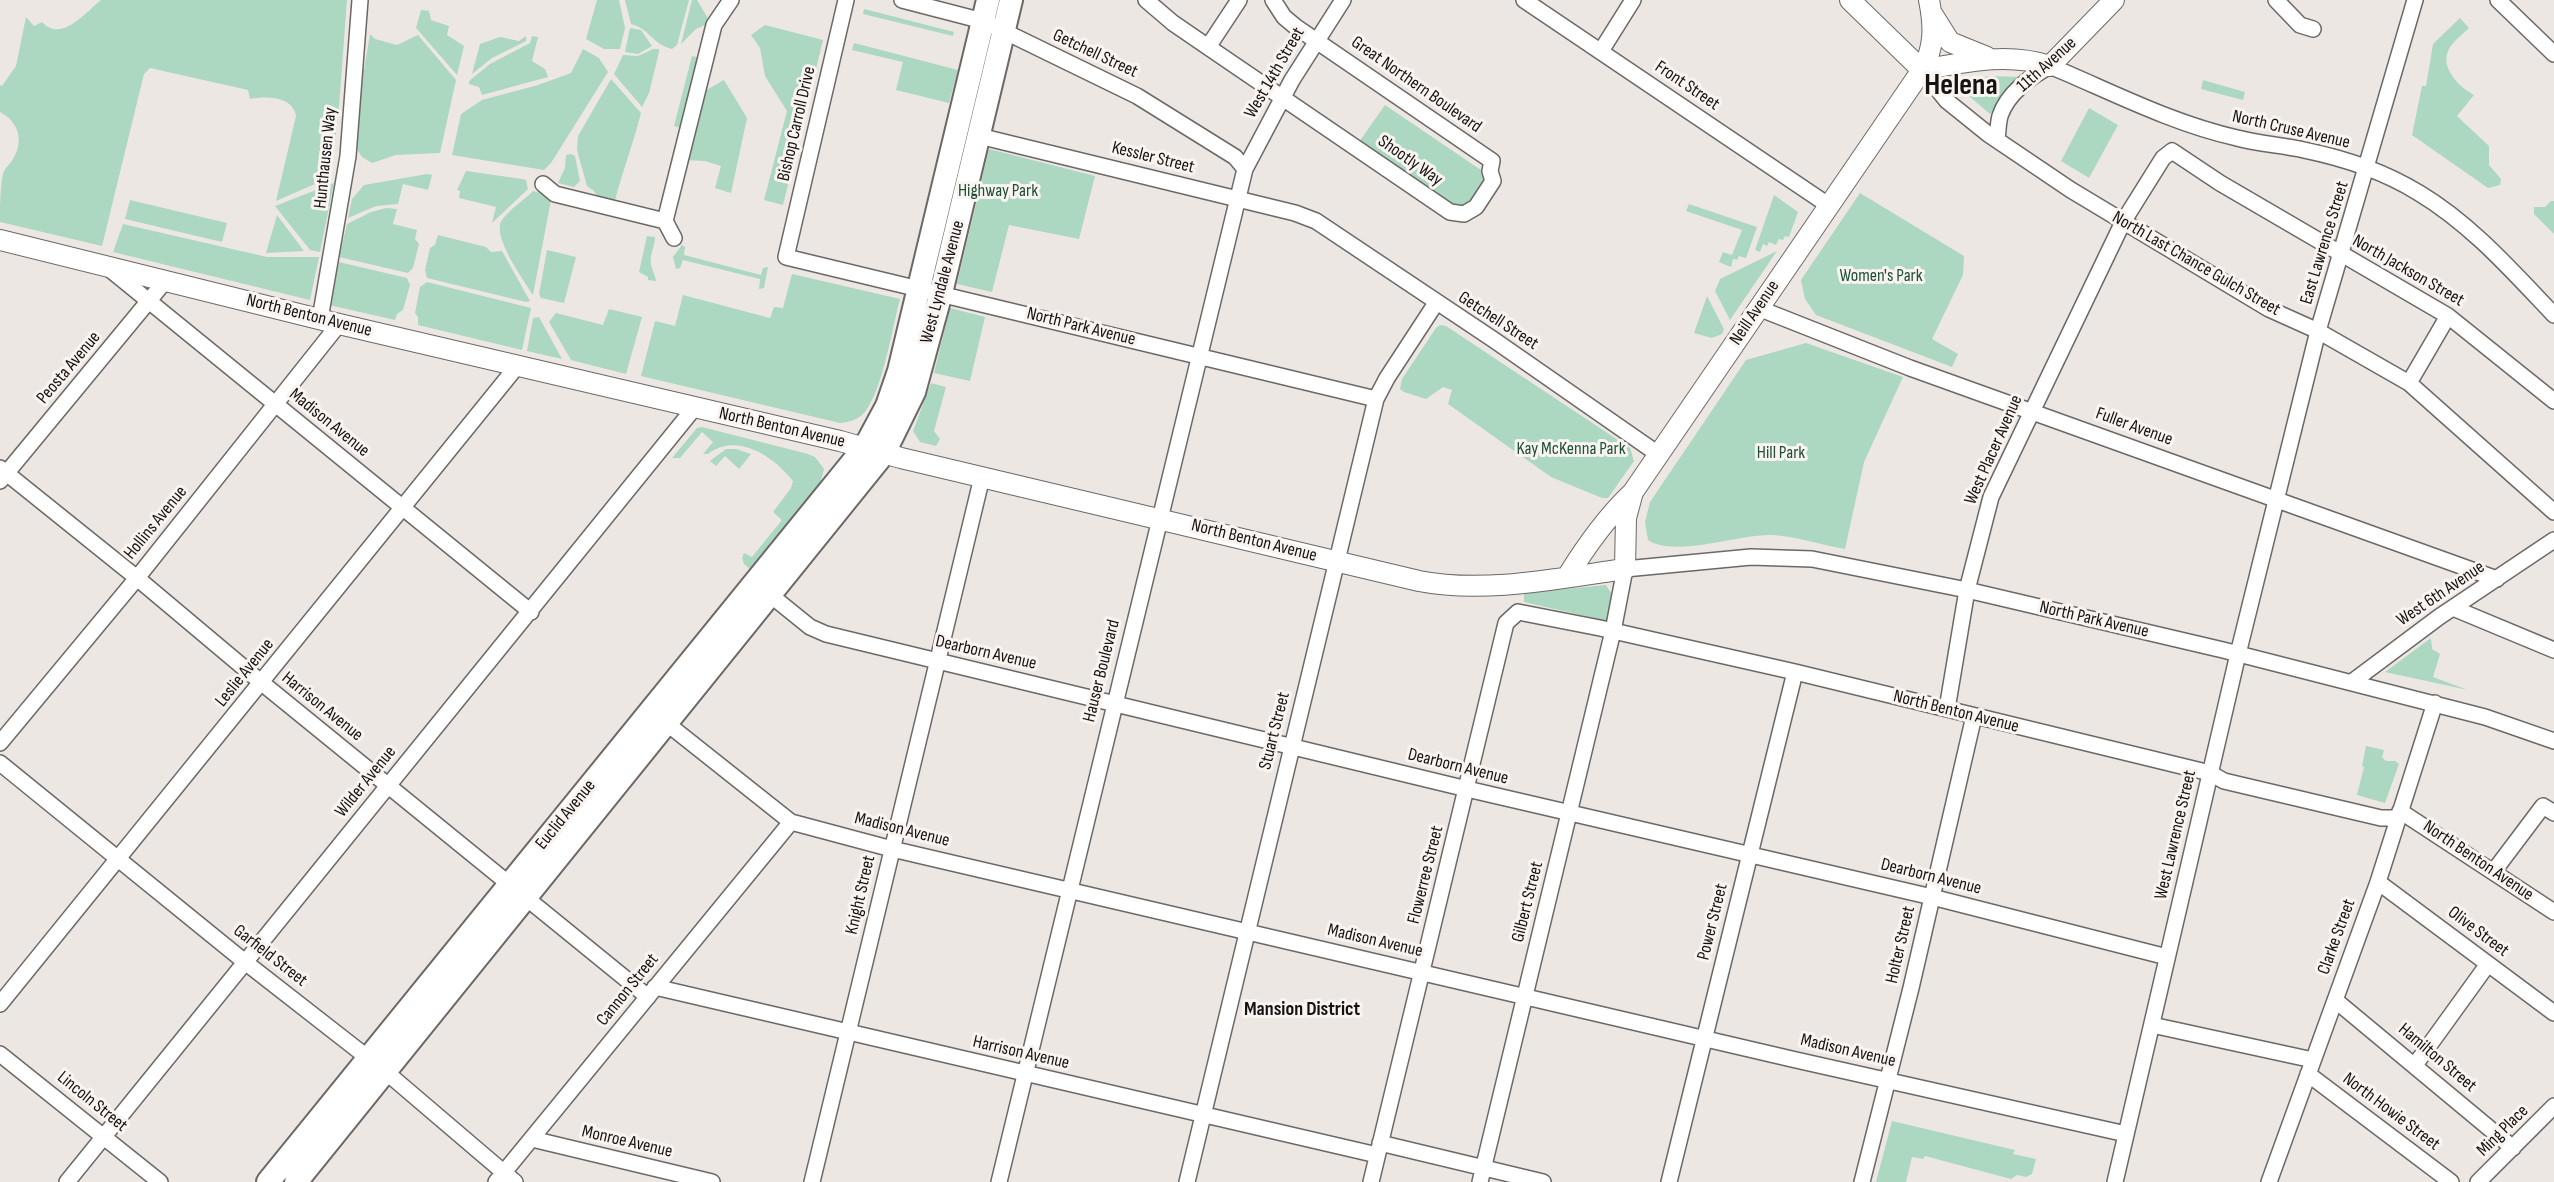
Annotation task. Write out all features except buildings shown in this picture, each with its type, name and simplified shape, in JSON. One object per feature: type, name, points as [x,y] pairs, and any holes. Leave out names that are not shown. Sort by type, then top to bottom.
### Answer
[{"type":"highway","name":"West Lyndale Avenue","points":[[875,450],[892,393],[930,291],[979,136],[1011,0]]},
{"type":"highway","name":"West Lyndale Avenue","points":[[930,291],[986,10]]},
{"type":"highway","name":"Euclid Avenue","points":[[268,1182],[369,1058],[517,892],[875,450]]},
{"type":"highway","name":"Euclid Avenue","points":[[296,1182],[386,1072],[517,892]]},
{"type":"main road","name":"North Last Chance Gulch Street","points":[[1850,0],[1922,70]]},
{"type":"main road","name":"11th Avenue","points":[[2050,66],[2114,0]]},
{"type":"main road","name":"Neill Avenue","points":[[1625,569],[1626,518],[1633,492],[1922,70],[1932,44],[1930,6]]},
{"type":"main road","points":[[1930,6],[1950,42],[1990,58]]},
{"type":"main road","points":[[1922,70],[1990,58],[2035,61],[2050,66]]},
{"type":"main road","name":"North Benton Avenue","points":[[0,240],[329,321],[1419,581],[1457,587],[1567,577]]},
{"type":"main road","points":[[1567,577],[1590,539],[1607,517],[1633,492]]},
{"type":"main road","name":"North Park Avenue","points":[[1567,577],[1625,569]]},
{"type":"street","name":"Hunthausen Way","points":[[329,321],[348,156],[360,0]]},
{"type":"street","points":[[674,238],[665,222],[714,25],[731,0]]},
{"type":"street","name":"Bishop Carroll Drive","points":[[786,256],[846,0]]},
{"type":"street","points":[[902,0],[986,10]]},
{"type":"street","name":"Shootly Way","points":[[1146,0],[1173,23],[1450,212],[1464,214],[1476,207],[1493,181],[1490,171],[1492,161]]},
{"type":"street","points":[[1208,46],[1239,0]]},
{"type":"street","name":"Great Northern Boulevard","points":[[1273,0],[1284,17],[1492,161]]},
{"type":"street","name":"West 14th Street","points":[[1245,169],[1282,96],[1343,0]]},
{"type":"street","name":"Front Street","points":[[1524,0],[1828,205]]},
{"type":"street","points":[[1601,51],[1633,0]]},
{"type":"street","points":[[2276,0],[2301,24],[2313,29]]},
{"type":"street","name":"East Lawrence Street","points":[[2276,498],[2318,331],[2415,0]]},
{"type":"street","points":[[2498,0],[2554,54]]},
{"type":"street","name":"Getchell Street","points":[[986,10],[1004,32],[1137,96],[1235,157],[1245,169]]},
{"type":"street","name":"11th Avenue","points":[[1997,140],[1999,119],[2004,106],[2032,75],[2050,66]]},
{"type":"street","name":"North Cruse Avenue","points":[[2050,66],[2177,121],[2237,139],[2306,150],[2367,169],[2419,192],[2455,218],[2513,272],[2554,315]]},
{"type":"street","name":"North Last Chance Gulch Street","points":[[1922,70],[1941,96],[1997,140],[2123,222],[2269,309],[2318,331],[2409,383],[2554,512]]},
{"type":"street","name":"Kessler Street","points":[[979,136],[1295,213],[1316,221]]},
{"type":"street","name":"West Placer Avenue","points":[[1947,710],[1967,590],[1991,496],[2123,222],[2163,158],[2172,151]]},
{"type":"street","name":"North Jackson Street","points":[[2172,151],[2220,183],[2448,316],[2554,401]]},
{"type":"street","name":"Hauser Boulevard","points":[[999,1182],[1068,889],[1245,169]]},
{"type":"street","points":[[543,184],[555,194],[665,222]]},
{"type":"street","name":"Getchell Street","points":[[1316,221],[1658,453]]},
{"type":"street","name":"North Park Avenue","points":[[786,256],[1376,399]]},
{"type":"street","name":"Madison Avenue","points":[[103,264],[531,612]]},
{"type":"street","name":"Peosta Avenue","points":[[2,474],[166,280]]},
{"type":"street","name":"Stuart Street","points":[[1186,1182],[1376,399],[1387,378],[1436,303]]},
{"type":"street","name":"Fuller Avenue","points":[[1758,308],[1867,352],[2497,579]]},
{"type":"street","points":[[2409,383],[2448,316]]},
{"type":"street","name":"Hollins Avenue","points":[[0,744],[276,405],[329,321]]},
{"type":"street","name":"Leslie Avenue","points":[[0,1004],[518,365]]},
{"type":"street","name":"Wilder Avenue","points":[[67,1182],[695,407]]},
{"type":"street","name":"Harrison Avenue","points":[[2,474],[137,578],[261,683],[517,892],[652,992],[848,1033],[1203,1114],[1379,1149],[1481,1175],[1543,1182]]},
{"type":"street","name":"Knight Street","points":[[812,1182],[982,477]]},
{"type":"street","name":"West Lawrence Street","points":[[2115,1182],[2276,498]]},
{"type":"street","name":"West 6th Avenue","points":[[2352,682],[2453,608],[2554,540]]},
{"type":"street","name":"North Park Avenue","points":[[1625,569],[1751,557],[1812,559],[1967,590],[2238,654],[2435,703],[2485,717],[2554,741]]},
{"type":"street","points":[[1613,631],[1625,569]]},
{"type":"street","name":"Dearborn Avenue","points":[[763,589],[810,627],[826,634],[1467,789],[1932,897],[2167,957]]},
{"type":"street","points":[[2453,608],[2554,650]]},
{"type":"street","name":"North Benton Avenue","points":[[1513,614],[1524,611],[1795,672],[2210,773],[2224,782],[2381,818],[2399,815],[2494,871],[2554,912]]},
{"type":"street","name":"Flowerree Street","points":[[1371,1182],[1506,623],[1513,614]]},
{"type":"street","name":"Gilbert Street","points":[[1481,1175],[1613,631]]},
{"type":"street","name":"Power Street","points":[[1669,1182],[1795,672]]},
{"type":"street","name":"Clarke Street","points":[[2269,1182],[2378,882],[2435,703]]},
{"type":"street","name":"Holter Street","points":[[1862,1182],[1974,716]]},
{"type":"street","name":"Madison Avenue","points":[[659,717],[791,822],[892,849],[2126,1134]]},
{"type":"street","name":"Garfield Street","points":[[0,763],[244,962],[386,1072],[505,1179]]},
{"type":"street","points":[[2494,871],[2543,806],[2554,813]]},
{"type":"street","name":"Cannon Street","points":[[505,1179],[532,1139],[791,822]]},
{"type":"street","name":"Olive Street","points":[[2378,882],[2554,1013]]},
{"type":"street","points":[[2415,1065],[2488,964]]},
{"type":"street","name":"Hamilton Street","points":[[2335,1000],[2513,1148]]},
{"type":"street","name":"North Howie Street","points":[[2152,1025],[2311,1067],[2451,1182]]},
{"type":"street","name":"Lincoln Street","points":[[0,1053],[160,1182]]},
{"type":"street","name":"Ming Place","points":[[2478,1182],[2554,1106]]},
{"type":"street","name":"Monroe Avenue","points":[[532,1139],[709,1182]]},
{"type":"green space","points":[[101,0],[347,0],[331,177],[276,201],[296,116],[290,104],[270,98],[250,99],[248,90],[150,68],[144,74],[102,246],[0,222],[3,174],[13,159],[19,139],[12,121],[0,112],[0,85],[2,86],[16,66],[26,17],[34,26],[42,22],[49,28],[65,28]]},
{"type":"green space","points":[[597,0],[619,0],[625,28],[620,49],[604,49],[586,39]]},
{"type":"green space","points":[[625,0],[689,0],[677,45],[672,49],[665,47],[643,29],[631,24]]},
{"type":"green space","points":[[692,0],[697,0],[709,20],[681,44]]},
{"type":"green space","points":[[864,9],[954,32],[953,36],[863,14]]},
{"type":"green space","points":[[421,10],[429,11],[431,20],[449,26],[447,35],[464,46],[457,75],[416,28]]},
{"type":"green space","points":[[2460,18],[2469,28],[2449,49],[2447,63],[2457,82],[2474,95],[2457,116],[2489,146],[2489,165],[2501,179],[2500,185],[2488,188],[2412,135],[2422,86],[2426,86],[2433,44]]},
{"type":"green space","points":[[765,25],[823,40],[783,205],[764,200],[787,111],[765,76],[760,48],[751,35]]},
{"type":"green space","points":[[630,28],[641,30],[652,46],[638,54],[625,52]]},
{"type":"green space","points":[[370,34],[375,39],[397,45],[418,35],[456,80],[440,153],[396,155],[372,163],[362,157],[355,146],[358,70],[364,70]]},
{"type":"green space","points":[[526,36],[526,41],[492,58],[472,74],[480,44],[500,37],[519,41]]},
{"type":"green space","points":[[532,36],[538,37],[532,61],[545,69],[548,77],[482,95],[479,87],[469,84],[469,81],[490,64],[530,43]]},
{"type":"green space","points":[[854,43],[958,70],[949,103],[896,90],[903,62],[852,50]]},
{"type":"green space","points":[[583,49],[599,58],[608,72],[551,163],[544,170],[452,155],[461,114],[482,100],[538,85],[571,73]]},
{"type":"green space","points":[[653,49],[659,49],[659,52],[649,93],[642,107],[614,74],[623,55],[638,56]]},
{"type":"green space","points":[[692,56],[701,58],[684,129],[674,126]]},
{"type":"green space","points":[[1989,76],[2021,77],[1990,114],[1955,84]]},
{"type":"green space","points":[[611,79],[641,113],[614,204],[600,201],[594,191],[587,186],[577,150],[578,136]]},
{"type":"green space","points":[[724,80],[747,118],[731,193],[715,188],[721,166],[705,161],[686,160],[703,92]]},
{"type":"green space","points":[[2203,80],[2245,92],[2243,100],[2201,89]]},
{"type":"green space","points":[[1385,105],[1484,172],[1487,179],[1471,205],[1453,207],[1359,142]]},
{"type":"green space","points":[[2089,108],[2118,125],[2089,178],[2061,161]]},
{"type":"green space","name":"Highway Park","points":[[989,149],[1095,176],[1079,239],[1009,225],[992,292],[957,284]]},
{"type":"green space","points":[[566,155],[575,156],[580,181],[574,187],[558,183],[565,168]]},
{"type":"green space","points":[[466,171],[526,180],[528,189],[492,223],[496,207],[459,198],[460,191],[457,190]]},
{"type":"green space","points":[[432,175],[428,190],[403,184],[398,204],[376,206],[348,218],[352,199],[364,185]]},
{"type":"green space","points":[[334,183],[320,252],[310,250],[275,206]]},
{"type":"green space","points":[[533,191],[546,195],[551,200],[533,295],[510,258],[501,236],[500,227],[505,216]]},
{"type":"green space","name":"Women's Park","points":[[1860,193],[1964,256],[1963,275],[1932,339],[1958,354],[1952,367],[1816,315],[1805,299],[1801,280]]},
{"type":"green space","points":[[1774,195],[1798,212],[1789,237],[1779,239],[1776,245],[1769,242],[1767,246],[1763,244],[1760,252],[1755,250]]},
{"type":"green space","points":[[130,200],[227,223],[222,242],[125,219]]},
{"type":"green space","points":[[2554,201],[2554,234],[2534,214],[2534,207],[2545,207]]},
{"type":"green space","points":[[1689,204],[1757,227],[1746,258],[1739,256],[1737,260],[1733,259],[1731,267],[1719,262],[1723,252],[1732,255],[1742,230],[1686,211]]},
{"type":"green space","points":[[386,208],[397,209],[393,224],[417,230],[415,239],[419,244],[413,268],[408,273],[339,257],[347,224],[371,212]]},
{"type":"green space","points":[[277,215],[304,251],[266,253]]},
{"type":"green space","points":[[123,224],[267,257],[319,257],[310,300],[113,252]]},
{"type":"green space","points":[[438,235],[486,247],[491,252],[502,251],[530,301],[526,302],[427,278],[425,270],[430,248],[435,245]]},
{"type":"green space","points":[[647,236],[655,237],[651,266],[656,281],[648,280],[648,277],[639,272]]},
{"type":"green space","points":[[682,245],[685,247],[684,255],[761,275],[763,268],[768,267],[764,288],[759,289],[760,279],[683,260],[680,268],[676,269],[673,257]]},
{"type":"green space","points":[[547,250],[576,257],[564,303],[541,298],[539,294]]},
{"type":"green space","points":[[1777,251],[1730,320],[1715,291],[1720,279]]},
{"type":"green space","points":[[339,262],[407,278],[410,285],[403,310],[397,314],[395,320],[329,305]]},
{"type":"green space","points":[[792,274],[900,299],[877,388],[865,412],[859,417],[840,423],[641,376],[655,321],[675,326],[683,295],[770,318],[774,307],[783,308]]},
{"type":"green space","points":[[427,282],[531,308],[522,350],[418,325],[418,317],[415,313],[420,287]]},
{"type":"green space","points":[[1707,296],[1724,329],[1722,334],[1712,338],[1694,333]]},
{"type":"green space","points":[[950,308],[985,317],[970,381],[934,373]]},
{"type":"green space","points":[[609,309],[642,317],[626,374],[571,360],[549,322],[556,313],[603,325]]},
{"type":"green space","points":[[539,317],[562,359],[527,351],[533,318]]},
{"type":"green space","name":"Kay McKenna Park","points":[[1440,325],[1446,326],[1630,448],[1634,461],[1608,498],[1602,498],[1551,477],[1448,404],[1452,390],[1443,387],[1426,399],[1400,389],[1402,379]]},
{"type":"green space","name":"Hill Park","points":[[1806,343],[1903,377],[1864,462],[1845,549],[1772,535],[1674,547],[1648,540],[1645,522],[1650,502],[1746,360]]},
{"type":"green space","points":[[931,383],[946,387],[934,431],[940,439],[936,446],[920,442],[913,431]]},
{"type":"green space","points":[[702,427],[808,454],[815,457],[824,469],[819,488],[751,570],[744,564],[742,558],[744,553],[752,557],[782,520],[773,512],[791,488],[793,481],[765,456],[742,446],[731,445],[703,454],[713,442],[702,432],[680,458],[672,458],[697,428]]},
{"type":"green space","points":[[726,449],[736,449],[751,454],[739,469],[725,456],[716,466],[710,461]]},
{"type":"green space","points":[[1606,585],[1613,596],[1607,621],[1524,602],[1524,593]]},
{"type":"green space","points":[[2431,638],[2432,649],[2440,654],[2433,677],[2468,690],[2385,672]]},
{"type":"green space","points":[[2366,746],[2384,750],[2382,757],[2386,761],[2395,761],[2399,764],[2385,803],[2357,795],[2364,767],[2362,766]]},
{"type":"green space","points":[[1892,1121],[2015,1150],[2013,1154],[2036,1159],[2032,1174],[2026,1177],[2017,1175],[2011,1179],[1925,1156],[1923,1159],[1912,1157],[1906,1182],[1876,1182]]},
{"type":"district","name":"Helena","points":[[1961,86]]},
{"type":"district","name":"Mansion District","points":[[1302,1010]]}]
